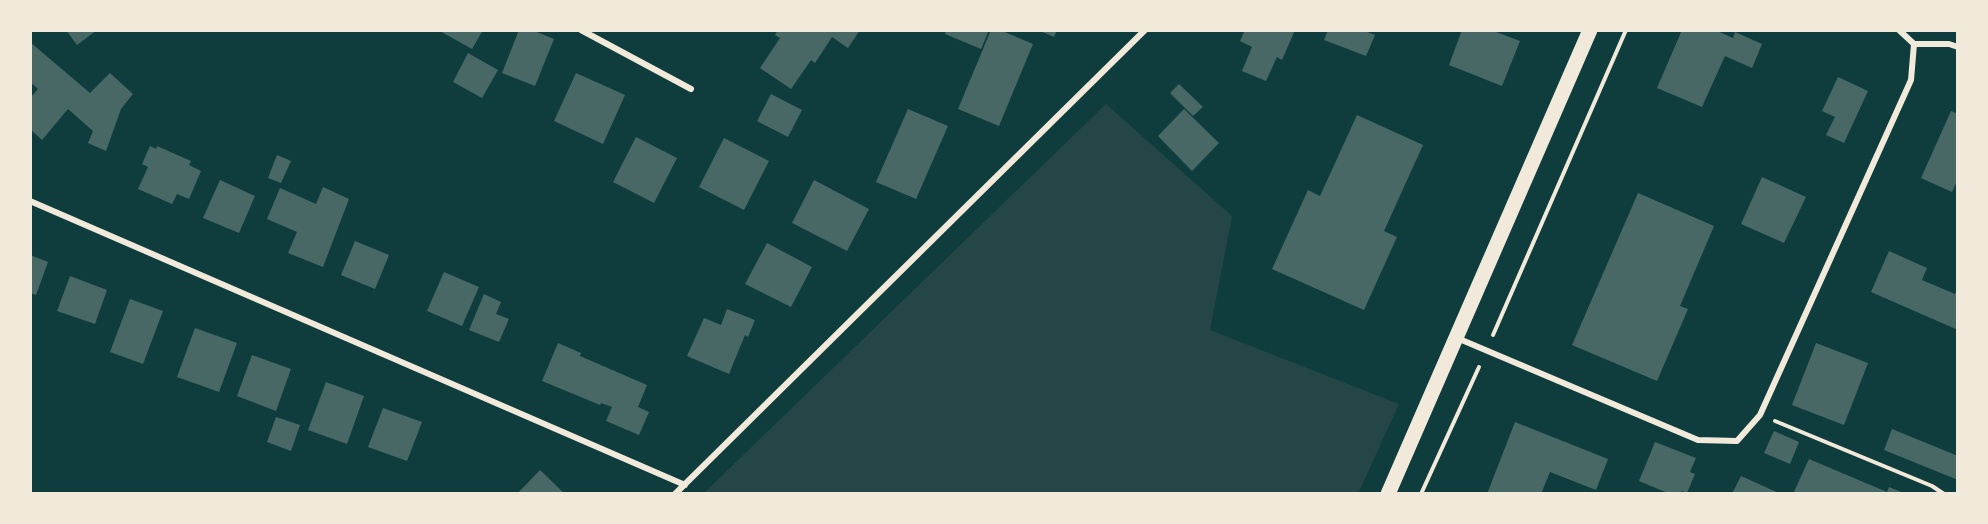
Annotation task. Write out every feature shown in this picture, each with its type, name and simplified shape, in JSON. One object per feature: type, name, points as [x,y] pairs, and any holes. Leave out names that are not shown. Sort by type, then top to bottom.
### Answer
[{"type":"main road","points":[[1388,494],[1590,30]]},
{"type":"street","points":[[581,30],[692,89]]},
{"type":"street","points":[[675,494],[1145,30]]},
{"type":"street","points":[[1899,30],[1914,44],[1949,44],[1958,48]]},
{"type":"street","points":[[1457,338],[1698,440],[1737,441],[1760,415],[1911,80],[1914,44]]},
{"type":"street","points":[[30,201],[685,485]]},
{"type":"path","points":[[1421,494],[1626,30]]},
{"type":"path","points":[[1760,415],[1932,486],[1944,494]]},
{"type":"shaded area","points":[[1106,104],[1232,216],[1210,330],[1399,404],[1358,494],[703,494]]},
{"type":"building","points":[[66,30],[97,30],[77,45]]},
{"type":"building","points":[[438,30],[483,30],[472,49]]},
{"type":"building","points":[[519,30],[532,30],[554,39],[535,86],[502,73]]},
{"type":"building","points":[[778,30],[860,30],[848,48],[832,37],[815,63],[811,60],[791,89],[760,68],[780,38],[775,35]]},
{"type":"building","points":[[946,30],[989,30],[981,49],[945,34]]},
{"type":"building","points":[[991,30],[1000,30],[1033,44],[999,126],[958,109]]},
{"type":"building","points":[[1038,30],[1057,30],[1054,37]]},
{"type":"building","points":[[1245,30],[1295,30],[1282,60],[1277,57],[1266,81],[1242,71],[1252,47],[1240,41]]},
{"type":"building","points":[[1328,30],[1362,30],[1375,35],[1366,56],[1324,40]]},
{"type":"building","points":[[1462,30],[1491,30],[1520,41],[1502,86],[1449,65]]},
{"type":"building","points":[[1682,30],[1715,30],[1733,38],[1735,32],[1762,44],[1752,68],[1725,56],[1702,107],[1657,88]]},
{"type":"building","points":[[30,42],[90,93],[110,73],[133,94],[121,109],[106,151],[88,143],[93,131],[68,109],[42,140],[30,129],[30,98],[38,89],[30,82]]},
{"type":"building","points":[[468,53],[498,70],[482,98],[453,82]]},
{"type":"building","points":[[576,73],[625,95],[603,144],[554,121]]},
{"type":"building","points":[[1838,77],[1868,91],[1844,143],[1826,135],[1835,117],[1822,111]]},
{"type":"building","points":[[1179,84],[1203,107],[1193,116],[1170,93]]},
{"type":"building","points":[[771,94],[802,110],[788,137],[757,121]]},
{"type":"building","points":[[908,109],[948,126],[916,199],[876,182]]},
{"type":"building","points":[[1184,109],[1219,143],[1192,171],[1158,136]]},
{"type":"building","points":[[1951,111],[1958,114],[1958,179],[1952,192],[1921,178]]},
{"type":"building","points":[[1357,115],[1423,145],[1384,231],[1397,237],[1364,310],[1272,269],[1308,190],[1320,196]]},
{"type":"building","points":[[636,137],[677,158],[654,203],[613,182]]},
{"type":"building","points":[[724,138],[769,161],[744,210],[699,187]]},
{"type":"building","points":[[150,146],[156,149],[157,146],[191,161],[189,165],[201,171],[189,199],[177,194],[172,204],[138,189],[148,167],[142,164]]},
{"type":"building","points":[[277,155],[291,161],[281,183],[268,178]]},
{"type":"building","points":[[1762,177],[1806,197],[1784,243],[1741,224]]},
{"type":"building","points":[[220,180],[255,196],[239,233],[203,218]]},
{"type":"building","points":[[814,180],[869,209],[847,251],[792,223]]},
{"type":"building","points":[[323,187],[349,199],[323,267],[288,253],[297,232],[267,219],[280,188],[316,204]]},
{"type":"building","points":[[1638,193],[1714,226],[1680,306],[1688,309],[1657,381],[1572,345]]},
{"type":"building","points":[[355,241],[389,255],[375,289],[341,275]]},
{"type":"building","points":[[767,243],[812,267],[791,307],[745,284]]},
{"type":"building","points":[[1889,251],[1927,268],[1922,280],[1955,294],[1958,286],[1958,330],[1871,292]]},
{"type":"building","points":[[30,255],[48,262],[36,295],[30,293]]},
{"type":"building","points":[[444,272],[479,287],[462,326],[427,311]]},
{"type":"building","points":[[70,276],[107,290],[95,324],[57,311]]},
{"type":"building","points":[[484,294],[501,302],[496,314],[509,319],[499,342],[469,330]]},
{"type":"building","points":[[130,299],[163,311],[143,364],[110,352]]},
{"type":"building","points":[[727,309],[755,320],[748,337],[745,335],[729,374],[687,356],[704,318],[721,325]]},
{"type":"building","points":[[195,328],[237,343],[219,392],[177,377]]},
{"type":"building","points":[[558,343],[581,353],[580,356],[647,385],[638,407],[649,412],[639,435],[606,421],[612,407],[601,403],[600,405],[542,381]]},
{"type":"building","points":[[1816,343],[1868,363],[1844,425],[1792,405]]},
{"type":"building","points":[[252,355],[291,369],[276,411],[237,396]]},
{"type":"building","points":[[326,382],[364,396],[347,444],[308,430]]},
{"type":"building","points":[[383,408],[422,422],[407,461],[368,447]]},
{"type":"building","points":[[276,417],[300,425],[291,451],[267,442]]},
{"type":"building","points":[[1515,422],[1608,459],[1596,490],[1550,472],[1541,494],[1487,494]]},
{"type":"building","points":[[1892,429],[1958,456],[1958,480],[1884,450]]},
{"type":"building","points":[[1774,431],[1799,442],[1790,464],[1764,453]]},
{"type":"building","points":[[1655,442],[1696,458],[1690,472],[1695,474],[1687,493],[1682,491],[1680,494],[1670,494],[1639,481]]},
{"type":"building","points":[[1809,459],[1887,492],[1889,487],[1906,494],[1793,494]]},
{"type":"building","points":[[540,470],[565,494],[517,494]]},
{"type":"building","points":[[1741,476],[1781,494],[1732,494]]}]
